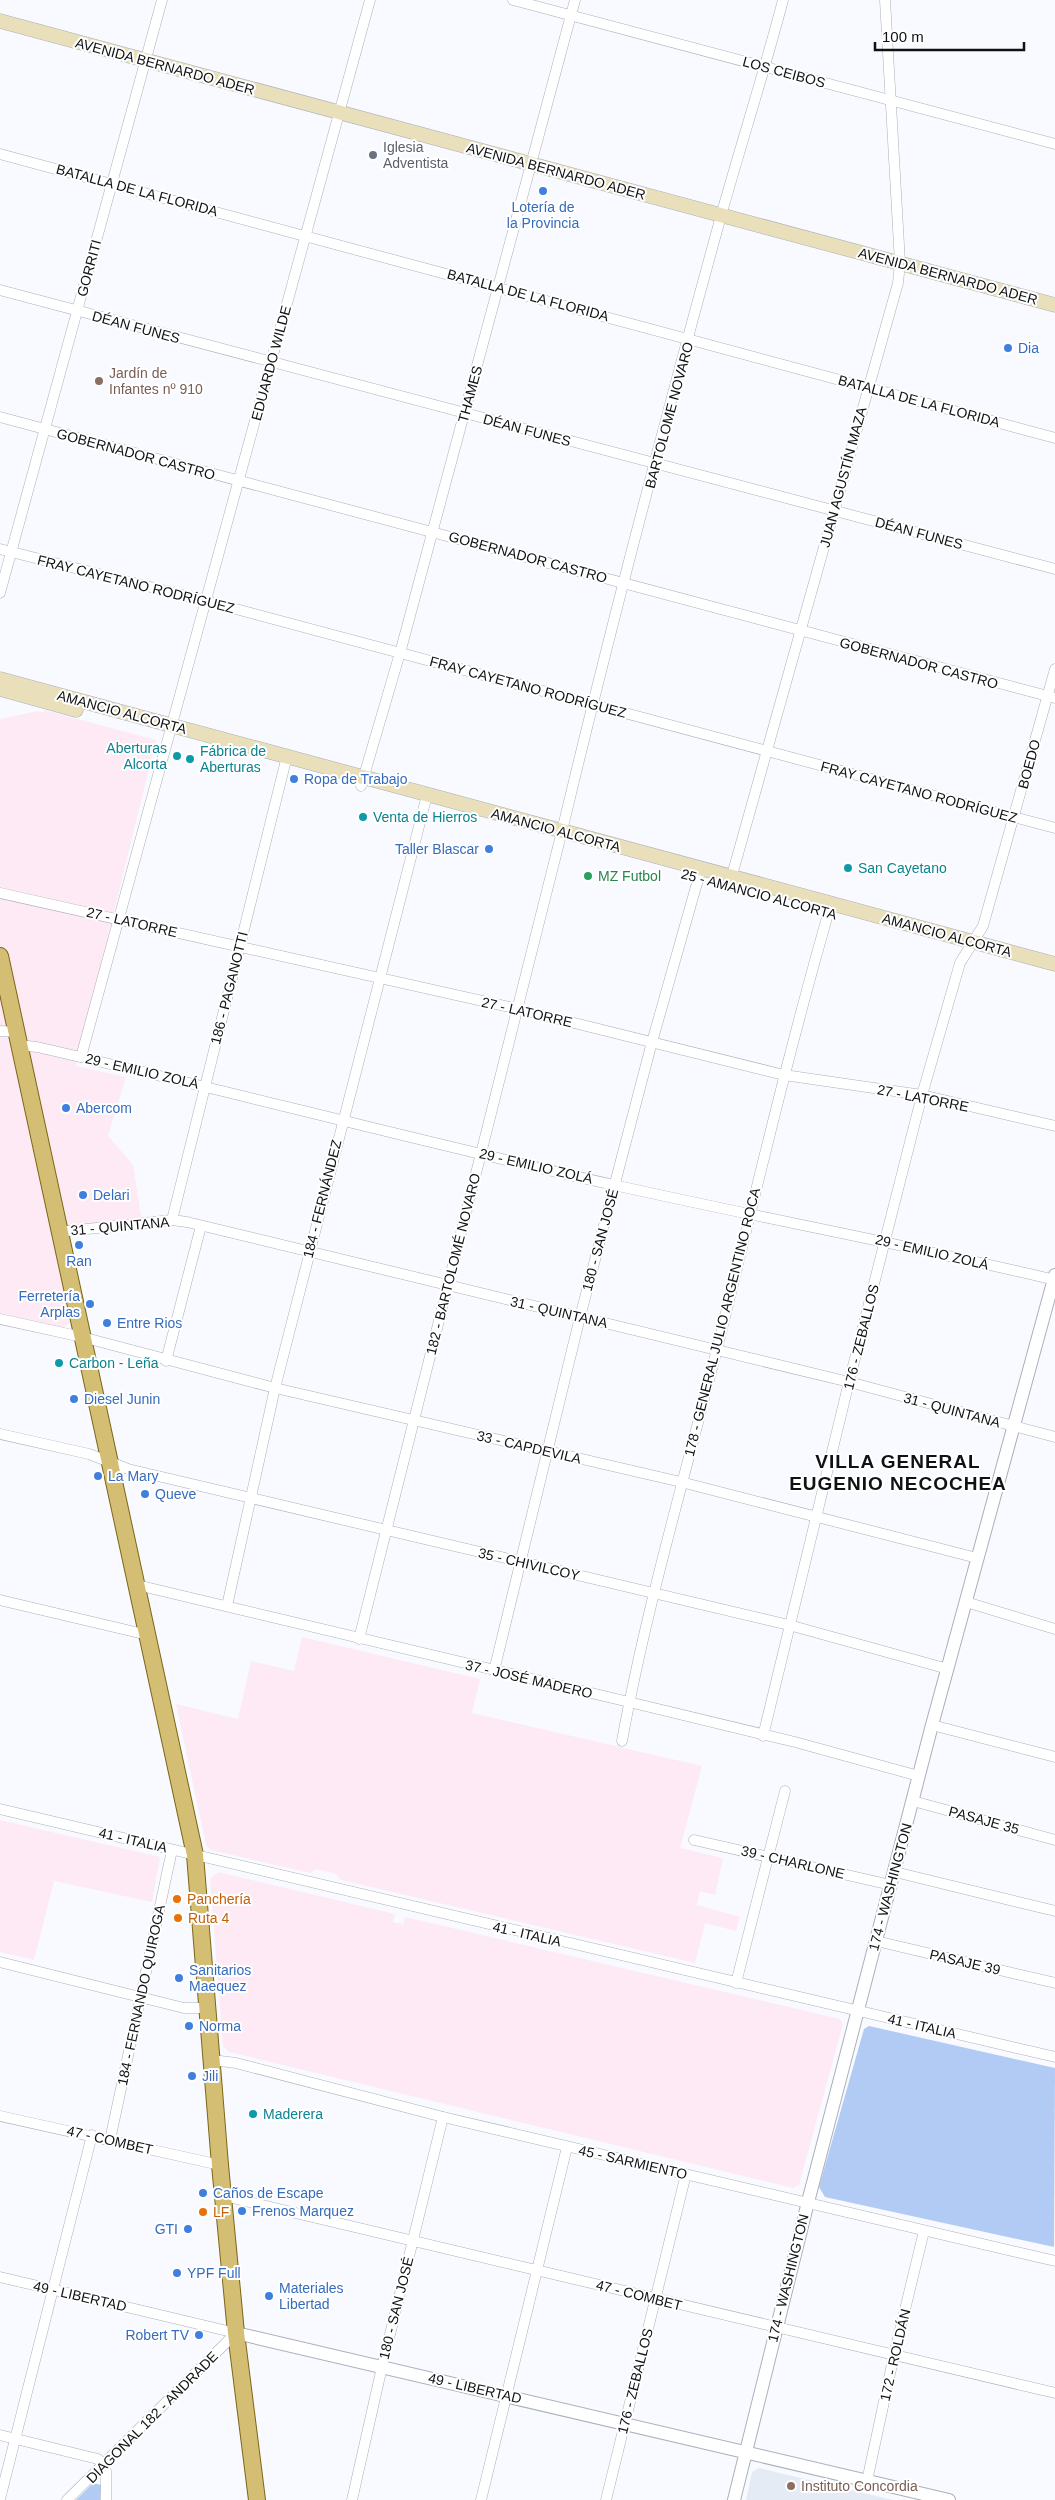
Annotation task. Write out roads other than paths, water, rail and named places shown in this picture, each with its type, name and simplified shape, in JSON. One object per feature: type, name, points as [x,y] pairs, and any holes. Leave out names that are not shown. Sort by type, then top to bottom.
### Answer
[{"type":"main road","name":"AVENIDA BERNARDO ADER","points":[[0,21],[338,114],[722,214],[1055,305]]},
{"type":"main road","name":"AMANCIO ALCORTA","points":[[0,679],[170,730]]},
{"type":"main road","name":"25 - AMANCIO ALCORTA","points":[[0,689],[285,760],[700,873]]},
{"type":"main road","name":"AMANCIO ALCORTA","points":[[700,873],[970,946],[1055,964]]},
{"type":"main road","points":[[970,946],[1055,973]]},
{"type":"main road","points":[[0,956],[12,1036],[59,1232],[195,1855],[220,2165],[236,2333],[258,2500]]},
{"type":"street","name":"GORRITI","points":[[0,593],[162,0]]},
{"type":"street","name":"EDUARDO WILDE","points":[[80,1057],[370,0]]},
{"type":"street","name":"LOS CEIBOS","points":[[513,0],[1055,144]]},
{"type":"street","name":"THAMES","points":[[362,782],[400,653],[575,0]]},
{"type":"street","name":"BARTOLOME NOVARO","points":[[561,836],[592,704],[624,582],[722,214],[766,67],[783,0]]},
{"type":"street","name":"JUAN AGUSTÍN MAZA","points":[[730,882],[898,283],[900,263],[885,0]]},
{"type":"street","name":"BATALLA DE LA FLORIDA","points":[[0,154],[1055,438]]},
{"type":"street","name":"DÉAN FUNES","points":[[0,290],[1055,569]]},
{"type":"street","name":"GOBERNADOR CASTRO","points":[[0,417],[624,582],[800,632],[1051,697]]},
{"type":"street","name":"FRAY CAYETANO RODRÍGUEZ","points":[[0,549],[206,601],[1055,828]]},
{"type":"street","name":"BOEDO","points":[[970,946],[983,926],[1051,697],[1055,669]]},
{"type":"street","name":"186 - PAGANOTTI","points":[[172,1220],[285,760]]},
{"type":"street","name":"184 - FERNÁNDEZ","points":[[228,1606],[275,1388],[425,799]]},
{"type":"street","name":"182 - BARTOLOMÉ NOVARO","points":[[359,1639],[561,836]]},
{"type":"street","name":"180 - SAN JOSÉ","points":[[494,1671],[580,1316],[652,1042],[700,873]]},
{"type":"street","name":"27 - LATORRE","points":[[0,893],[518,1009],[784,1075],[922,1095],[1055,1126]]},
{"type":"street","name":"178 - GENERAL JULIO ARGENTINO ROCA","points":[[622,1741],[653,1594],[681,1482],[717,1349],[784,1075],[830,909]]},
{"type":"street","name":"176 - ZEBALLOS","points":[[763,1736],[849,1382],[922,1095],[960,963],[970,946]]},
{"type":"street","name":"29 - EMILIO ZOLÁ","points":[[12,1036],[80,1057],[204,1085],[481,1154],[615,1185],[1055,1279]]},
{"type":"street","name":"31 - QUINTANA","points":[[59,1232],[172,1220],[717,1349],[1055,1437]]},
{"type":"street","points":[[166,1361],[201,1226]]},
{"type":"street","name":"174 - WASHINGTON","points":[[734,2500],[776,2327],[932,1725],[1055,1279]]},
{"type":"street","name":"33 - CAPDEVILA","points":[[0,1319],[82,1336],[166,1361],[275,1388],[681,1482],[977,1558]]},
{"type":"street","name":"35 - CHIVILCOY","points":[[0,1434],[89,1454],[128,1468],[386,1531],[789,1625],[948,1669]]},
{"type":"street","name":"37 - JOSÉ MADERO","points":[[137,1585],[630,1702],[763,1736],[795,1742],[919,1776]]},
{"type":"street","points":[[0,1600],[148,1635]]},
{"type":"street","points":[[966,1602],[1055,1629]]},
{"type":"street","points":[[932,1725],[1055,1757]]},
{"type":"street","points":[[736,1982],[785,1790]]},
{"type":"street","name":"PASAJE 35","points":[[913,1801],[1055,1840]]},
{"type":"street","name":"41 - ITALIA","points":[[0,1809],[1055,2058]]},
{"type":"street","name":"39 - CHARLONE","points":[[694,1840],[768,1855],[891,1886]]},
{"type":"street","name":"184 - FERNANDO QUIROGA","points":[[110,2140],[172,1850]]},
{"type":"street","points":[[895,1872],[1055,1911]]},
{"type":"street","name":"PASAJE 39","points":[[876,1941],[1055,1983]]},
{"type":"street","points":[[0,1962],[184,2008],[207,2008]]},
{"type":"street","name":"45 - SARMIENTO","points":[[212,2060],[236,2063],[567,2147],[1055,2260]]},
{"type":"street","name":"47 - COMBET","points":[[0,2116],[220,2165]]},
{"type":"street","name":"180 - SAN JOSÉ","points":[[352,2500],[412,2240],[443,2117]]},
{"type":"street","points":[[0,2499],[92,2135]]},
{"type":"street","points":[[481,2500],[505,2395],[567,2147]]},
{"type":"street","name":"176 - ZEBALLOS","points":[[606,2500],[686,2174]]},
{"type":"street","name":"47 - COMBET","points":[[224,2196],[537,2269],[656,2300],[1055,2393]]},
{"type":"street","name":"172 - ROLDÁN","points":[[867,2481],[894,2355],[924,2231]]},
{"type":"street","name":"49 - LIBERTAD","points":[[0,2277],[949,2500]]},
{"type":"street","name":"DIAGONAL 182 - ANDRADE","points":[[67,2500],[236,2333]]},
{"type":"street","points":[[0,2435],[92,2456],[104,2464],[106,2471],[106,2500]]},
{"type":"place","name":"Iglesia Adventista","points":[[373,155]]},
{"type":"place","name":"Lotería de la Provincia","points":[[543,191]]},
{"type":"place","name":"Dia","points":[[1008,348]]},
{"type":"place","name":"Jardín de Infantes nº 910","points":[[99,381]]},
{"type":"place","name":"Aberturas Alcorta","points":[[177,756]]},
{"type":"place","name":"Fábrica de Aberturas","points":[[190,759]]},
{"type":"place","name":"Ropa de Trabajo","points":[[294,779]]},
{"type":"place","name":"Venta de Hierros","points":[[363,817]]},
{"type":"place","name":"Taller Blascar","points":[[489,849]]},
{"type":"place","name":"San Cayetano","points":[[848,868]]},
{"type":"place","name":"MZ Futbol","points":[[588,876]]},
{"type":"place","name":"Abercom","points":[[66,1108]]},
{"type":"place","name":"Delari","points":[[83,1195]]},
{"type":"place","name":"Ran","points":[[79,1245]]},
{"type":"place","name":"Ferretería Arplas","points":[[90,1304]]},
{"type":"place","name":"Entre Rios","points":[[107,1323]]},
{"type":"place","name":"Carbon - Leña","points":[[59,1363]]},
{"type":"place","name":"Diesel Junin","points":[[74,1399]]},
{"type":"place","name":"La Mary","points":[[98,1476]]},
{"type":"place","name":"Queve","points":[[145,1494]]},
{"type":"place","name":"Panchería","points":[[177,1899]]},
{"type":"place","name":"Ruta 4","points":[[178,1918]]},
{"type":"place","name":"Sanitarios Maequez","points":[[179,1978]]},
{"type":"place","name":"Norma","points":[[189,2026]]},
{"type":"place","name":"Jili","points":[[192,2076]]},
{"type":"place","name":"Maderera","points":[[253,2114]]},
{"type":"place","name":"Caños de Escape","points":[[203,2193]]},
{"type":"place","name":"Frenos Marquez","points":[[242,2211]]},
{"type":"place","name":"LF","points":[[203,2212]]},
{"type":"place","name":"GTI","points":[[188,2229]]},
{"type":"place","name":"YPF Full","points":[[177,2273]]},
{"type":"place","name":"Materiales Libertad","points":[[269,2296]]},
{"type":"place","name":"Robert TV","points":[[199,2335]]},
{"type":"place","name":"Instituto Concordia","points":[[791,2486]]},
{"type":"district","name":"VILLA GENERAL EUGENIO NECOCHEA","points":[[898,1472]]}]
